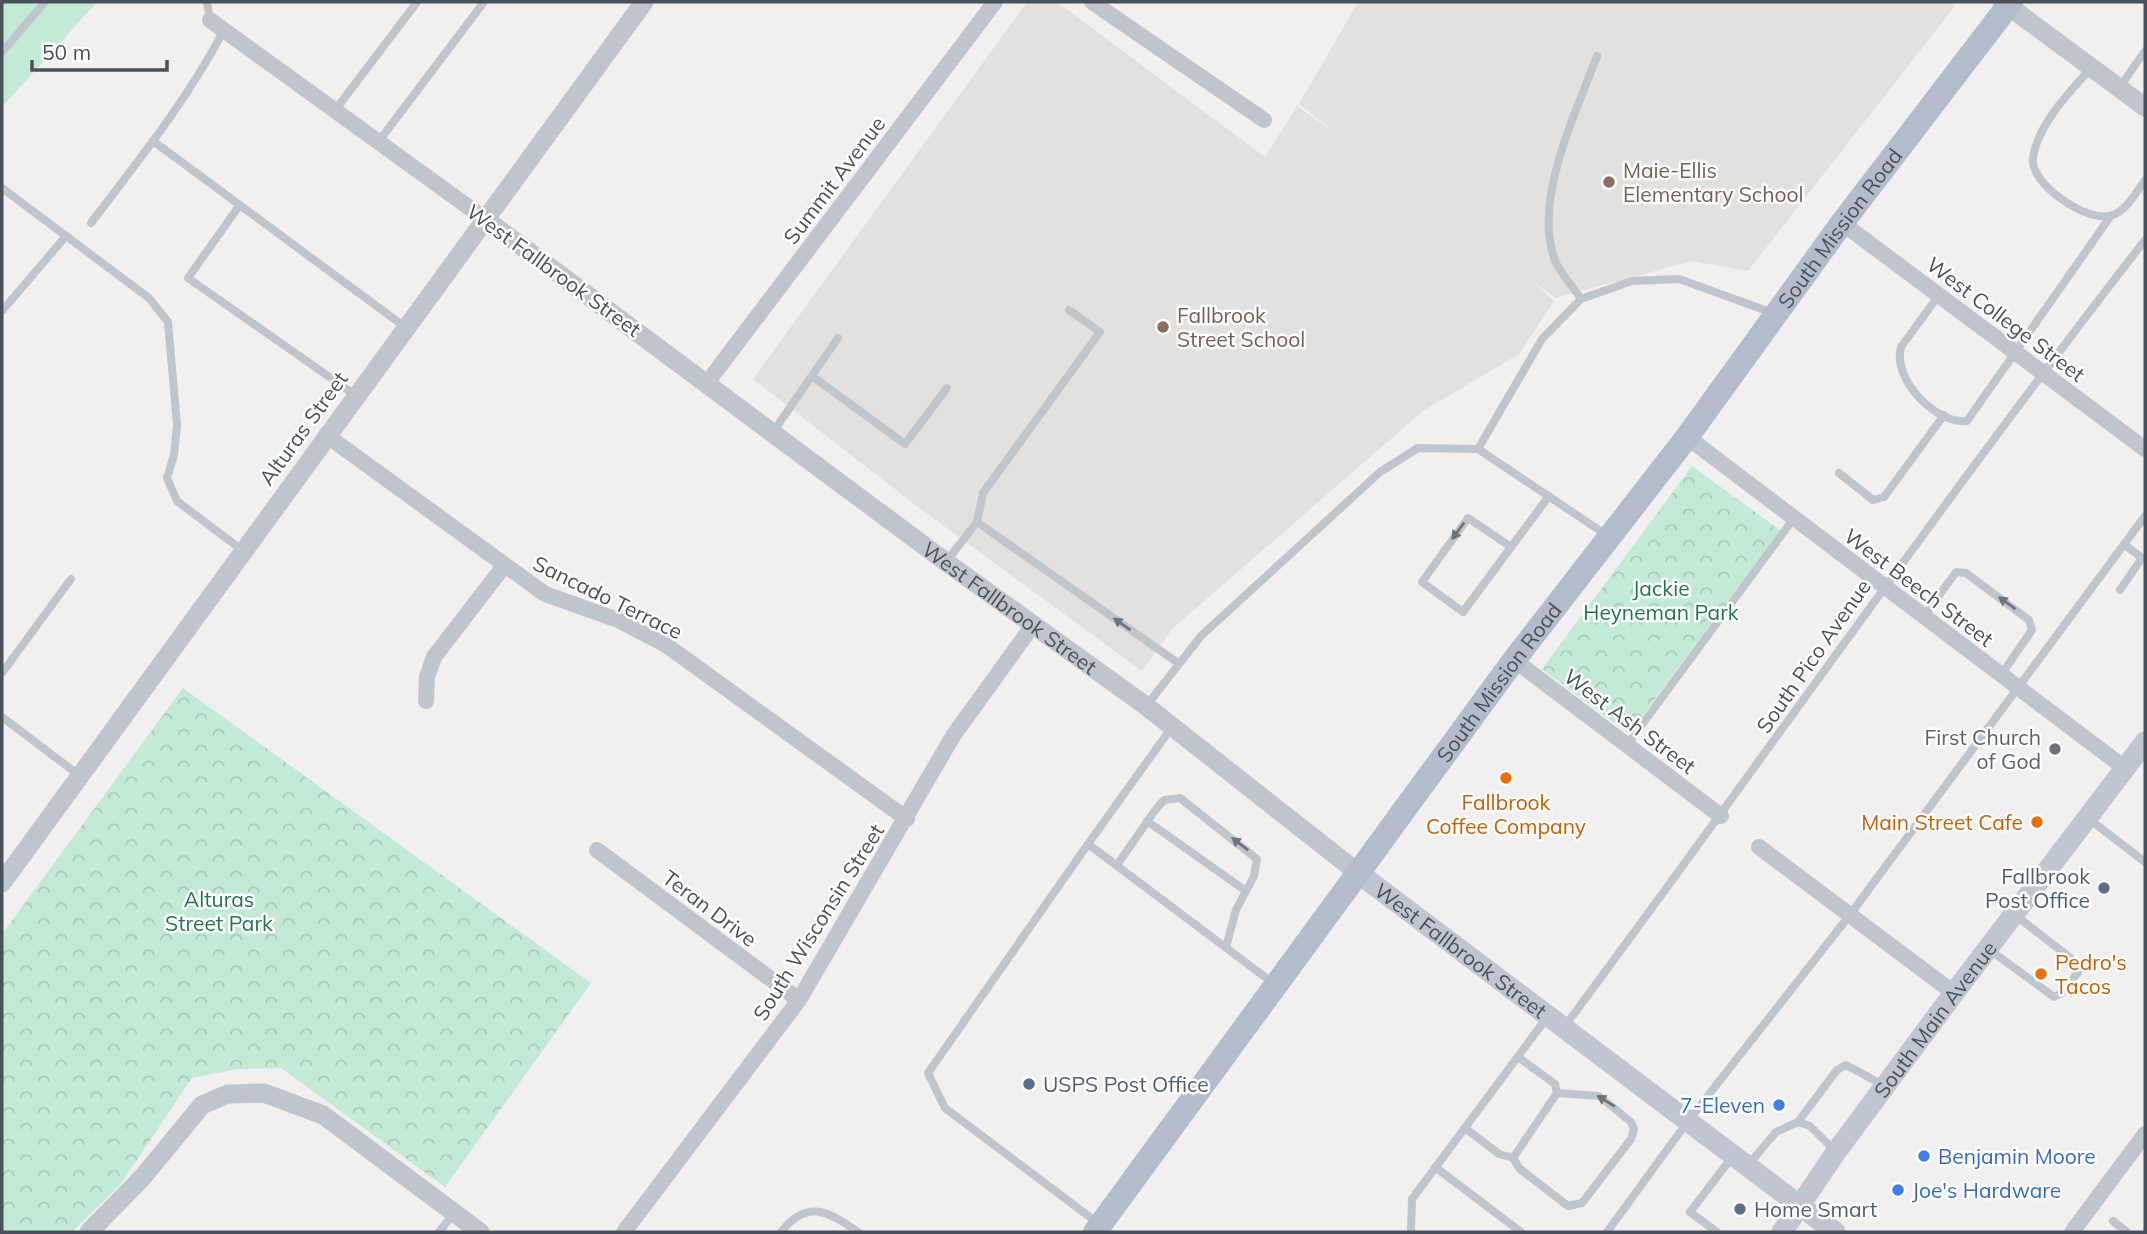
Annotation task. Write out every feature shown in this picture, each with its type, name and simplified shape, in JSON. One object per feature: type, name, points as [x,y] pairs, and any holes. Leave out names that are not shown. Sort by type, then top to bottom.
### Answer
[{"type":"main road","name":"South Mission Road","points":[[1097,1229],[1514,660],[1687,437],[1842,223],[2008,3]]},
{"type":"main road","name":"South Main Avenue","points":[[1782,1232],[1836,1152],[1987,948],[2145,742]]},
{"type":"main road","name":"West Fallbrook Street","points":[[1357,872],[1835,1232]]},
{"type":"street","name":"Summit Avenue","points":[[707,383],[995,2]]},
{"type":"street","points":[[1092,2],[1264,120]]},
{"type":"street","points":[[2008,3],[2145,107]]},
{"type":"street","name":"Alturas Street","points":[[2,883],[637,6]]},
{"type":"street","name":"West Fallbrook Street","points":[[210,20],[336,109],[946,562],[1146,706],[1357,872]]},
{"type":"street","name":"West College Street","points":[[1842,223],[2145,449]]},
{"type":"street","name":"Sancado Terrace","points":[[326,435],[545,594],[618,620],[666,645],[907,819]]},
{"type":"street","name":"West Beech Street","points":[[1687,437],[2126,769]]},
{"type":"street","points":[[426,701],[427,677],[434,657],[504,566]]},
{"type":"street","name":"South Wisconsin Street","points":[[624,1232],[799,1000],[953,736],[1033,625]]},
{"type":"street","name":"West Ash Street","points":[[1514,660],[1721,816]]},
{"type":"street","points":[[1759,847],[1954,993]]},
{"type":"street","name":"Teran Drive","points":[[597,850],[799,1000]]},
{"type":"street","points":[[90,1232],[142,1178],[202,1105],[228,1094],[264,1093],[323,1115],[480,1232]]},
{"type":"street","points":[[2073,1232],[2145,1134]]},
{"type":"lane","points":[[2,52],[45,2]]},
{"type":"lane","points":[[207,2],[210,20]]},
{"type":"lane","points":[[336,109],[417,2]]},
{"type":"lane","points":[[379,141],[484,2]]},
{"type":"lane","points":[[91,223],[153,141],[209,60],[225,30]]},
{"type":"lane","points":[[2119,88],[2145,51]]},
{"type":"lane","points":[[1581,299],[1556,263],[1548,220],[1556,175],[1569,131],[1597,56]]},
{"type":"lane","points":[[2091,68],[2045,129],[2032,162],[2036,175],[2046,188],[2097,217],[2110,217],[2120,212],[2145,180]]},
{"type":"lane","points":[[153,141],[405,327]]},
{"type":"lane","points":[[2,188],[149,298],[168,322],[177,425],[174,455],[167,478],[177,501],[242,550]]},
{"type":"lane","points":[[239,206],[188,278],[355,396]]},
{"type":"lane","points":[[1939,295],[1901,347],[1899,356],[1912,389],[1930,407],[1957,422],[1967,421],[2110,217]]},
{"type":"lane","points":[[2,311],[66,236]]},
{"type":"lane","name":"South Pico Avenue","points":[[1412,1232],[1412,1199],[1435,1167],[1518,1057],[1556,1022],[1721,816],[1884,586],[2042,373],[2145,240]]},
{"type":"lane","points":[[1478,449],[1542,339],[1581,299],[1632,281],[1679,279],[1729,295],[1776,315]]},
{"type":"lane","points":[[946,562],[977,522],[984,493],[1100,332],[1069,310]]},
{"type":"lane","points":[[773,432],[838,338]]},
{"type":"lane","points":[[812,376],[905,444],[947,388]]},
{"type":"lane","points":[[1839,474],[1873,500],[1884,497],[1944,415]]},
{"type":"lane","points":[[1146,706],[1201,636],[1380,472],[1418,447],[1478,449],[1610,538]]},
{"type":"lane","points":[[1511,547],[1468,518],[1422,582],[1463,612],[1549,496]]},
{"type":"lane","points":[[1607,1232],[1688,1121],[1850,916],[2145,516]]},
{"type":"lane","points":[[1627,745],[1794,518]]},
{"type":"lane","points":[[977,522],[1178,663]]},
{"type":"lane","points":[[2120,590],[2142,558],[2124,544]]},
{"type":"lane","points":[[1924,616],[1955,572],[1966,573],[2029,620],[2032,630],[2001,675]]},
{"type":"lane","points":[[2,673],[71,579]]},
{"type":"lane","points":[[2,717],[80,776]]},
{"type":"lane","points":[[1097,1229],[945,1108],[928,1073],[1172,727]]},
{"type":"lane","points":[[1117,865],[1164,800],[1180,798],[1257,859],[1254,876],[1236,910],[1226,947]]},
{"type":"lane","points":[[2088,819],[2145,862]]},
{"type":"lane","points":[[1147,821],[1246,891]]},
{"type":"lane","points":[[1088,844],[1274,984]]},
{"type":"lane","points":[[1987,948],[2054,997],[2062,993],[2079,971],[2077,963],[2013,914]]},
{"type":"lane","points":[[1513,1158],[1557,1093],[1555,1084],[1518,1057]]},
{"type":"lane","points":[[1717,1232],[1690,1212],[1740,1161],[1776,1132],[1798,1122],[1838,1070],[1846,1065],[1885,1086]]},
{"type":"lane","points":[[1465,1128],[1499,1154],[1513,1158],[1532,1179],[1568,1206],[1574,1207],[1582,1203],[1609,1168],[1631,1139],[1634,1129],[1623,1112],[1599,1096],[1557,1093]]},
{"type":"lane","points":[[1798,1122],[1810,1126],[1836,1152]]},
{"type":"lane","points":[[1435,1167],[1521,1232]]},
{"type":"lane","points":[[781,1232],[794,1215],[812,1211],[836,1216],[858,1232]]},
{"type":"lane","points":[[439,1232],[454,1213]]},
{"type":"lane","points":[[2113,1221],[2127,1232]]},
{"type":"shaded area","name":"Fallbrook Street School","points":[[1027,2],[1057,2],[1265,157],[1297,106],[1337,134],[1299,104],[1358,2],[1950,2],[1955,6],[1748,271],[1692,261],[1555,298],[1531,280],[1554,301],[1519,354],[1423,411],[1172,629],[1142,671],[918,507],[753,379]]},
{"type":"green space","points":[[2,2],[97,2],[2,107]]},
{"type":"green space","name":"Jackie Heyneman Park","points":[[1692,466],[1780,530],[1629,734],[1542,669]]},
{"type":"green space","name":"Alturas Street Park","points":[[183,688],[591,983],[445,1187],[281,1068],[238,1069],[192,1078],[120,1185],[72,1232],[2,1232],[2,934]]},
{"type":"place","name":"Maie-Ellis Elementary School","points":[[1609,182]]},
{"type":"place","name":"Fallbrook Street School","points":[[1163,327]]},
{"type":"place","name":"First Church of God","points":[[2055,749]]},
{"type":"place","name":"Fallbrook Coffee Company","points":[[1506,778]]},
{"type":"place","name":"Main Street Cafe","points":[[2037,822]]},
{"type":"place","name":"Fallbrook Post Office","points":[[2104,888]]},
{"type":"place","name":"Pedro's Tacos","points":[[2041,974]]},
{"type":"place","name":"USPS Post Office","points":[[1029,1084]]},
{"type":"place","name":"7-Eleven","points":[[1779,1105]]},
{"type":"place","name":"Benjamin Moore","points":[[1924,1156]]},
{"type":"place","name":"Joe's Hardware","points":[[1898,1190]]},
{"type":"place","name":"Home Smart","points":[[1740,1209]]}]
